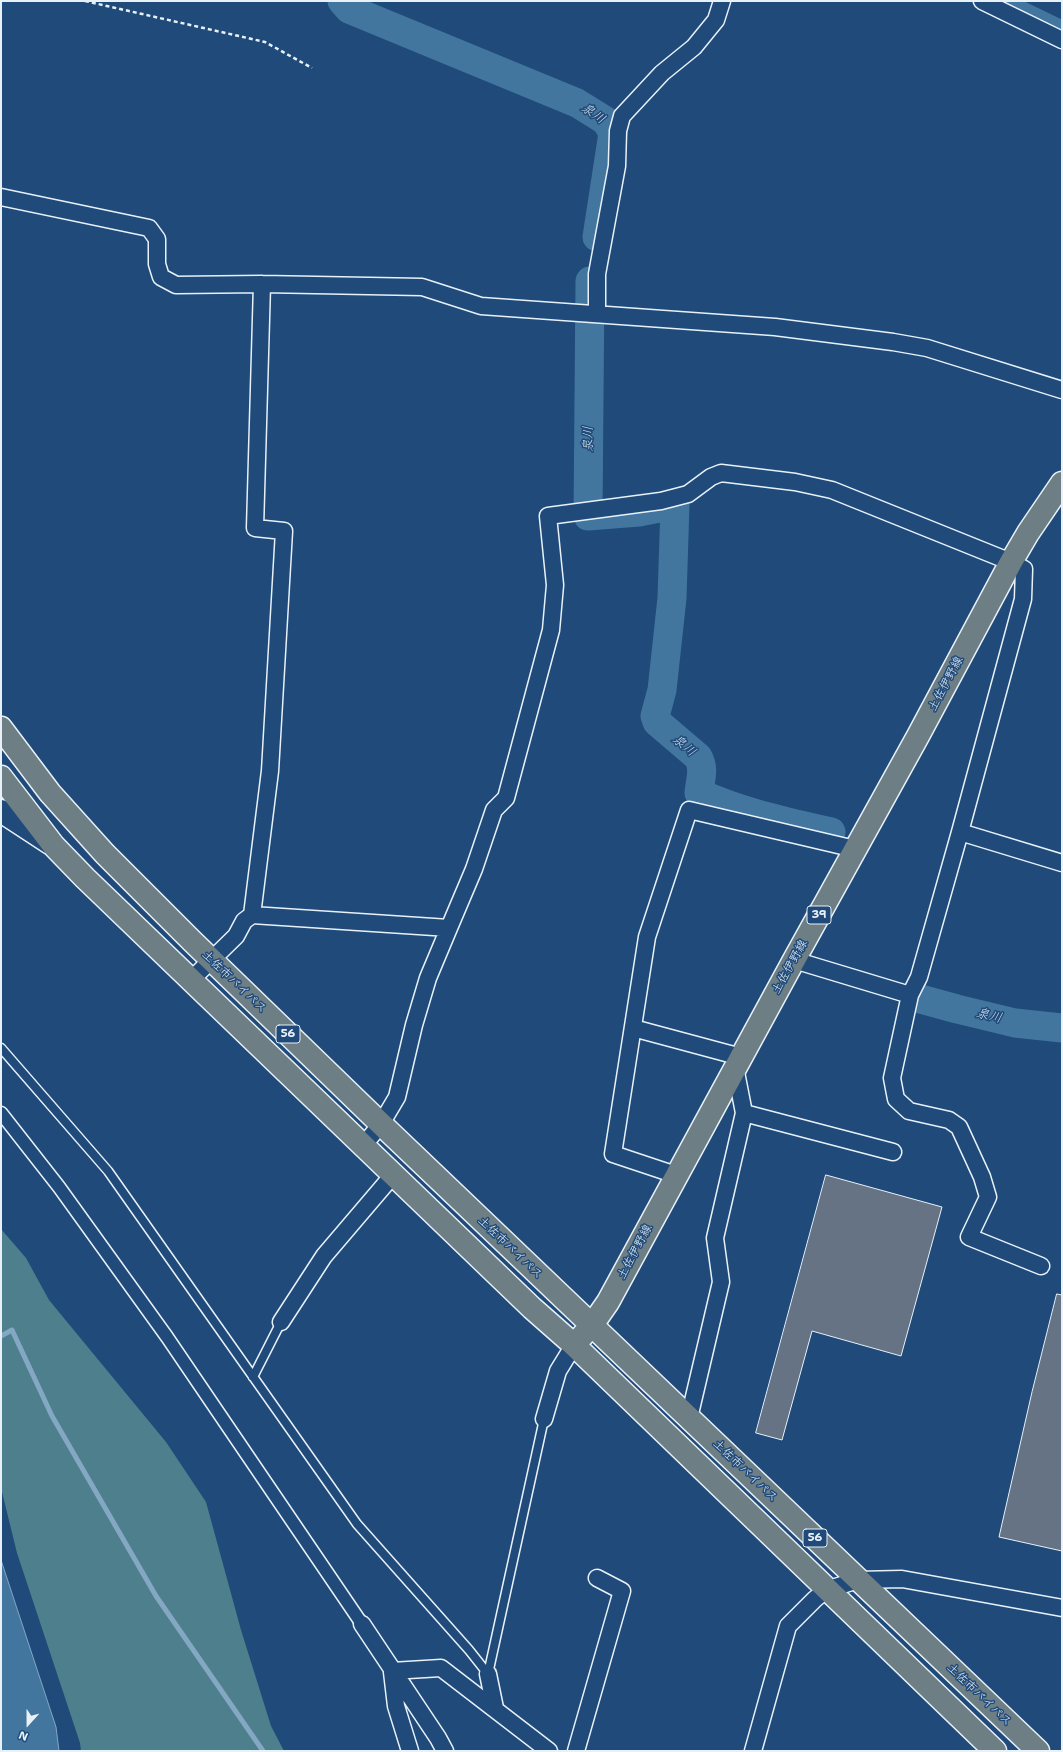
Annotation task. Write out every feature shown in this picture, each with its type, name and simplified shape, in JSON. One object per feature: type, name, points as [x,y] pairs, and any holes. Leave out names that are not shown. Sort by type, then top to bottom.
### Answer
[{"type":"main road","name":"土佐伊野線","points":[[574,1345],[592,1325],[608,1302],[676,1175],[918,736],[1011,562],[1028,532],[1062,483]]},
{"type":"main road","name":"土佐市バイパス","points":[[1,728],[50,793],[104,854],[211,960],[1038,1751]]},
{"type":"main road","name":"56","points":[[1,777],[54,846],[85,878],[532,1308],[574,1345],[826,1590],[995,1751]]},
{"type":"main road","points":[[1,810],[54,846]]},
{"type":"street","points":[[597,313],[597,274],[617,166],[618,130],[622,116],[662,73],[694,47],[716,20],[722,1]]},
{"type":"street","points":[[990,3],[1062,40]]},
{"type":"street","points":[[1,196],[149,228],[157,239],[157,264],[161,277],[176,285],[262,284],[422,287],[481,306],[597,313],[775,327],[893,342],[927,348],[1062,390]]},
{"type":"street","points":[[252,915],[270,771],[284,531],[255,528],[262,284]]},
{"type":"street","points":[[363,1146],[381,1124],[397,1097],[414,1025],[428,978],[474,869],[494,810],[506,798],[551,630],[555,585],[548,516],[661,502],[688,494],[711,477],[721,473],[795,482],[832,490],[1011,562],[1024,569],[1023,599],[919,977],[910,995],[892,1078],[896,1099],[909,1111],[949,1120],[959,1127],[982,1177],[988,1197],[969,1238],[1041,1266]]},
{"type":"street","points":[[676,1175],[613,1154],[647,937],[689,810],[855,849]]},
{"type":"street","points":[[960,832],[1062,863]]},
{"type":"street","points":[[191,980],[236,936],[244,921],[252,915],[449,928]]},
{"type":"street","points":[[794,960],[910,995]]},
{"type":"street","points":[[633,1028],[738,1062],[744,1113],[715,1238],[721,1282],[689,1418]]},
{"type":"street","points":[[1,1113],[59,1187],[167,1336],[362,1624],[438,1738],[445,1751]]},
{"type":"street","points":[[744,1113],[894,1152]]},
{"type":"street","points":[[280,1322],[324,1256],[393,1175]]},
{"type":"street","points":[[544,1419],[558,1371],[574,1345]]},
{"type":"street","points":[[576,1751],[622,1591],[597,1578]]},
{"type":"street","points":[[753,1751],[788,1626],[826,1590],[858,1580],[902,1579],[1062,1608]]},
{"type":"street","points":[[392,1671],[441,1668],[549,1751]]},
{"type":"street","points":[[392,1671],[396,1706],[410,1751]]},
{"type":"street","points":[[488,1674],[495,1708]]},
{"type":"lane","points":[[1,1048],[108,1171],[356,1524],[469,1650],[488,1674]]},
{"type":"lane","points":[[253,1377],[280,1322]]},
{"type":"lane","points":[[488,1674],[544,1419]]},
{"type":"path","points":[[85,1],[265,42],[312,68]]},
{"type":"green space","points":[[1,1229],[26,1258],[49,1300],[166,1442],[206,1502],[241,1630],[271,1726],[284,1751],[81,1751],[80,1743],[17,1553],[1,1488]]},
{"type":"water","points":[[1,1560],[56,1727],[59,1751],[1,1751]]},
{"type":"building","points":[[826,1175],[942,1207],[901,1356],[812,1331],[782,1440],[756,1433]]},
{"type":"building","points":[[1057,1294],[1062,1295],[1062,1551],[999,1537],[1032,1392]]},
{"type":"waterway","name":"泉川","points":[[342,1],[349,9],[577,103],[606,121],[613,133],[597,237]]},
{"type":"waterway","points":[[1004,1],[1062,29]]},
{"type":"waterway","name":"泉川","points":[[590,281],[588,516],[639,512],[675,505],[672,598],[662,690],[655,716],[657,722],[698,757],[702,770],[699,793],[747,811],[831,832]]},
{"type":"waterway","name":"泉川","points":[[917,998],[1015,1023],[1062,1028]]},
{"type":"waterway","points":[[1,1336],[12,1330],[52,1416],[156,1596],[263,1751]]}]
